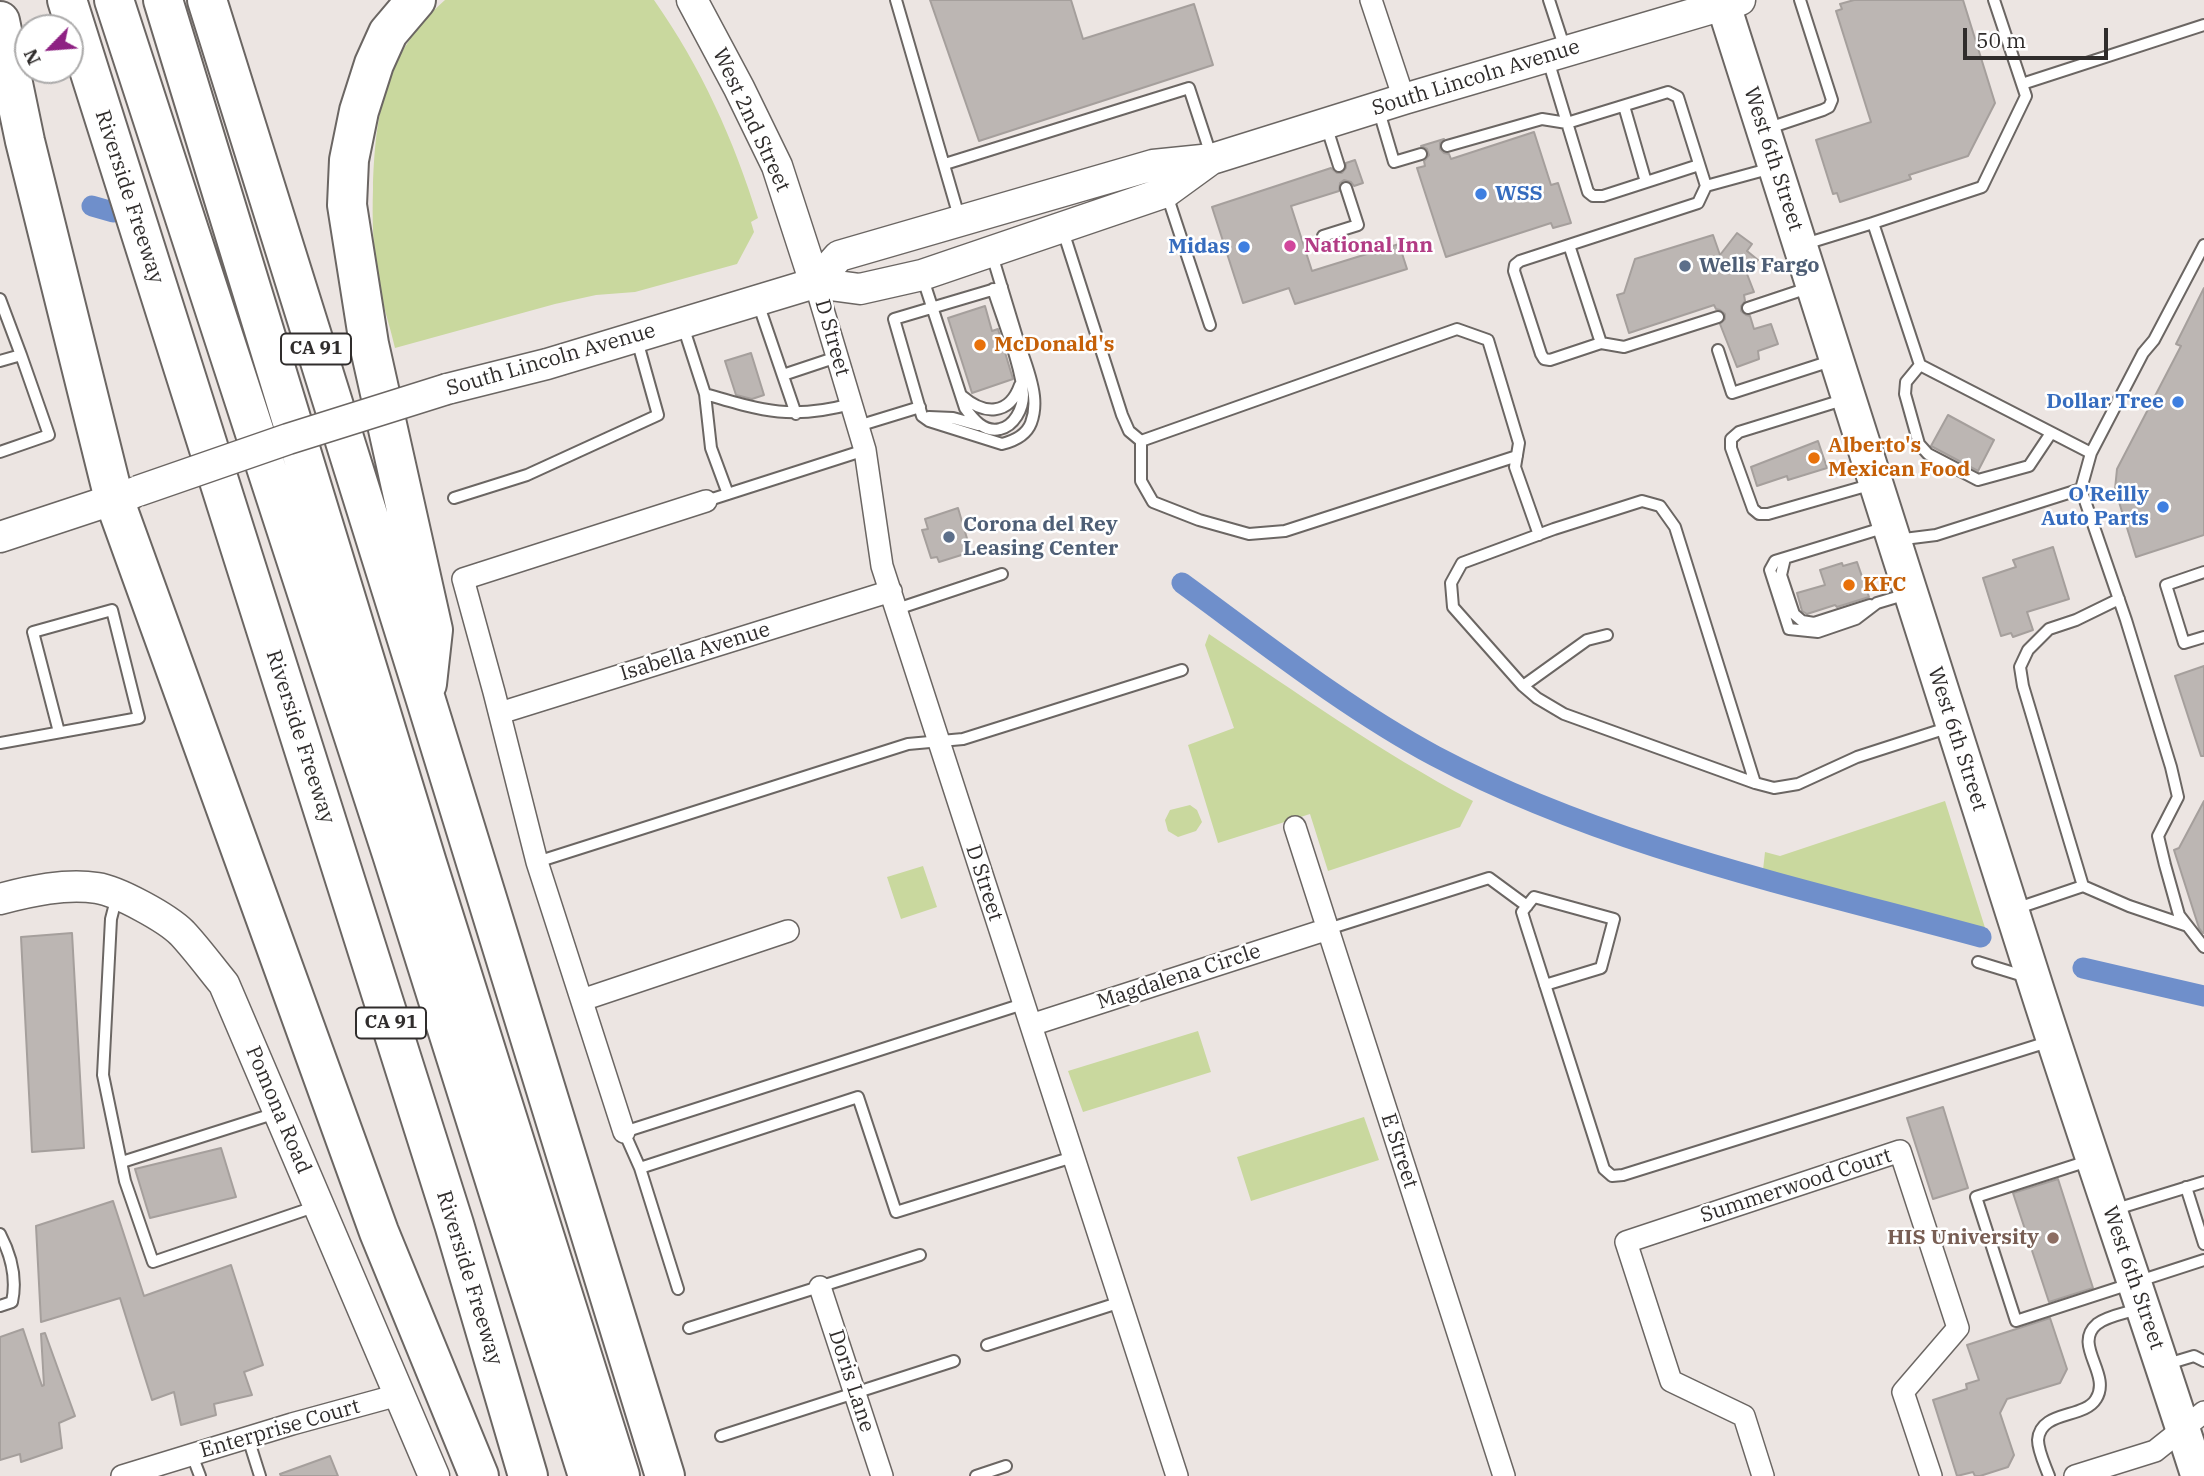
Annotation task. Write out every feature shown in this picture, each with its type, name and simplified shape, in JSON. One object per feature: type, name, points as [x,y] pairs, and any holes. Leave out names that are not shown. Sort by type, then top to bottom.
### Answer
[{"type":"highway","name":"Riverside Freeway","points":[[68,0],[454,1224],[528,1476]]},
{"type":"highway","points":[[114,0],[379,815],[588,1476]]},
{"type":"highway","points":[[163,0],[423,850],[620,1476]]},
{"type":"highway","name":"CA 91","points":[[207,0],[665,1476]]},
{"type":"highway","points":[[416,0],[388,33],[374,64],[351,148],[347,205],[369,344],[433,630],[425,697]]},
{"type":"highway","points":[[0,21],[25,141],[126,495],[379,1232],[480,1476]]},
{"type":"main road","name":"South Lincoln Avenue","points":[[816,283],[839,256],[1153,165],[1212,159],[1729,2]]},
{"type":"main road","name":"West 6th Street","points":[[1729,2],[1764,130],[1812,286],[2053,1040],[2163,1365],[2193,1420],[2198,1476]]},
{"type":"main road","name":"West 2nd Street","points":[[699,4],[777,166],[816,283]]},
{"type":"main road","name":"South Lincoln Avenue","points":[[0,537],[288,439],[447,389],[547,364],[816,283],[860,289],[922,275],[1167,192],[1212,159]]},
{"type":"main road","name":"Pomona Road","points":[[0,899],[61,888],[98,888],[165,919],[181,932],[223,984],[435,1476]]},
{"type":"street","points":[[1371,0],[1390,103]]},
{"type":"street","name":"D Street","points":[[816,283],[865,450],[883,566],[1177,1476]]},
{"type":"street","points":[[624,1132],[537,862],[463,579],[706,501]]},
{"type":"street","name":"Isabella Avenue","points":[[500,713],[894,600]]},
{"type":"street","name":"E Street","points":[[1295,827],[1503,1476]]},
{"type":"street","name":"Magdalena Circle","points":[[1031,1025],[1328,929]]},
{"type":"street","points":[[582,1000],[788,931]]},
{"type":"street","name":"Summerwood Court","points":[[1763,1476],[1744,1416],[1671,1381],[1626,1242],[1900,1151],[1958,1328],[1903,1392],[1931,1476]]},
{"type":"street","name":"Doris Lane","points":[[820,1287],[882,1476]]},
{"type":"street","name":"Enterprise Court","points":[[122,1476],[398,1395]]},
{"type":"street","points":[[2075,1476],[2155,1451],[2193,1420]]},
{"type":"lane","points":[[896,0],[961,222]]},
{"type":"lane","points":[[1549,0],[1567,123],[1588,192],[1593,196],[1603,196],[1699,165]]},
{"type":"lane","points":[[1764,130],[1823,110],[1829,107],[1832,100],[1800,0]]},
{"type":"lane","points":[[1800,245],[1982,187],[2026,96],[1994,0]]},
{"type":"lane","points":[[2022,84],[2204,25]]},
{"type":"lane","points":[[944,164],[1189,88],[1212,159]]},
{"type":"lane","points":[[1447,146],[1542,119],[1567,123],[1668,92],[1674,93],[1678,97],[1706,186],[1698,203],[1520,261],[1515,265],[1514,271],[1544,359],[1550,360],[1601,343],[1624,347],[1718,317]]},
{"type":"lane","points":[[1390,103],[1394,162],[1421,154]]},
{"type":"lane","points":[[1624,106],[1647,182]]},
{"type":"lane","points":[[1326,124],[1339,166]]},
{"type":"lane","points":[[1706,186],[1775,167]]},
{"type":"lane","points":[[1323,236],[1358,225],[1346,188]]},
{"type":"lane","points":[[1167,192],[1210,325]]},
{"type":"lane","points":[[1873,223],[1920,365],[2091,453]]},
{"type":"lane","points":[[1062,228],[1122,415],[1129,431],[1141,441]]},
{"type":"lane","points":[[1569,245],[1601,343]]},
{"type":"lane","points":[[2204,245],[2091,453],[2081,489],[2119,599],[2178,797],[2158,836],[2179,915],[2204,947]]},
{"type":"lane","points":[[858,426],[921,411],[992,430],[1011,424],[1020,410],[1023,398],[991,252]]},
{"type":"lane","points":[[922,275],[965,408],[982,426]]},
{"type":"lane","points":[[1748,308],[1812,286]]},
{"type":"lane","points":[[997,288],[1034,397],[1030,425],[1013,442],[1002,444],[929,421],[921,411],[894,319],[997,288]]},
{"type":"lane","points":[[0,299],[49,435],[0,452]]},
{"type":"lane","points":[[757,301],[796,414]]},
{"type":"lane","points":[[682,323],[705,394],[711,448],[728,494]]},
{"type":"lane","points":[[1141,441],[1457,329],[1488,340],[1519,443],[1515,467],[1539,535]]},
{"type":"lane","points":[[454,498],[527,475],[658,415],[636,337]]},
{"type":"lane","points":[[1718,350],[1732,393],[1836,359]]},
{"type":"lane","points":[[0,360],[21,355]]},
{"type":"lane","points":[[783,374],[837,357]]},
{"type":"lane","points":[[1920,365],[1906,382],[1905,394],[1919,444],[1928,454],[1978,480],[2029,466],[2051,433]]},
{"type":"lane","points":[[960,394],[981,409],[993,409],[1007,405],[1016,397],[1021,381]]},
{"type":"lane","points":[[705,394],[749,407],[796,414],[823,412],[851,404]]},
{"type":"lane","points":[[1849,399],[1739,432],[1731,439],[1731,448],[1753,509],[1759,514],[1768,514],[1875,483]]},
{"type":"lane","points":[[1141,441],[1141,481],[1153,502],[1199,520],[1249,534],[1284,531],[1517,456]]},
{"type":"lane","points":[[706,501],[865,450]]},
{"type":"lane","points":[[1910,593],[1814,623],[1802,621],[1794,614],[1781,575],[1780,560],[1891,533],[1936,535],[2081,489]]},
{"type":"lane","points":[[1755,783],[1675,527],[1660,506],[1642,501],[1462,563],[1451,583],[1453,607],[1536,698],[1564,714],[1755,783],[1774,788],[1798,784],[1874,750],[1953,726]]},
{"type":"lane","points":[[2204,572],[2166,585],[2183,643],[2204,637]]},
{"type":"lane","points":[[894,600],[1002,574]]},
{"type":"lane","points":[[2083,886],[2023,686],[2020,667],[2028,650],[2049,629],[2076,620],[2119,599]]},
{"type":"lane","points":[[0,743],[139,718],[112,610],[33,632],[59,732]]},
{"type":"lane","points":[[1523,686],[1587,640],[1607,635]]},
{"type":"lane","points":[[537,862],[908,744],[963,739],[1182,670]]},
{"type":"lane","points":[[1328,929],[1489,878],[1527,906]]},
{"type":"lane","points":[[2012,910],[2083,886],[2129,906],[2185,925]]},
{"type":"lane","points":[[117,896],[111,919],[103,1075],[125,1181],[153,1262],[318,1205]]},
{"type":"lane","points":[[1545,985],[1601,968],[1614,919],[1534,897],[1522,912],[1545,985],[1604,1169],[1612,1176],[1623,1175],[2053,1040]]},
{"type":"lane","points":[[1978,962],[2033,978]]},
{"type":"lane","points":[[678,1289],[640,1168],[624,1132],[1023,1004]]},
{"type":"lane","points":[[640,1168],[858,1097],[896,1212],[1073,1157]]},
{"type":"lane","points":[[121,1162],[278,1112]]},
{"type":"lane","points":[[2093,1159],[1976,1197],[2017,1321],[2140,1295]]},
{"type":"lane","points":[[2110,1212],[2204,1182]]},
{"type":"lane","points":[[2186,1187],[2204,1244]]},
{"type":"lane","points":[[0,1234],[8,1248],[16,1286],[12,1302],[0,1306]]},
{"type":"lane","points":[[689,1328],[920,1255]]},
{"type":"lane","points":[[2049,1476],[2038,1442],[2040,1431],[2049,1421],[2091,1406],[2099,1396],[2100,1382],[2088,1345],[2089,1333],[2099,1322],[2140,1295],[2204,1260]]},
{"type":"lane","points":[[987,1345],[1121,1302]]},
{"type":"lane","points":[[2163,1365],[2194,1356],[2204,1361]]},
{"type":"lane","points":[[722,1436],[954,1361]]},
{"type":"lane","points":[[247,1438],[260,1476]]},
{"type":"lane","points":[[192,1454],[200,1476]]},
{"type":"lane","points":[[976,1476],[1006,1466]]},
{"type":"green space","points":[[445,0],[654,0],[687,51],[715,105],[758,218],[751,222],[754,232],[737,264],[635,292],[596,295],[555,304],[395,348],[380,289],[374,246],[373,189],[377,135],[387,86],[396,63],[425,20]]},
{"type":"green space","points":[[1209,634],[1372,742],[1473,801],[1460,827],[1328,871],[1310,814],[1218,843],[1188,745],[1234,728],[1205,645]]},
{"type":"green space","points":[[1945,801],[1987,934],[1763,870],[1765,852],[1780,856]]},
{"type":"green space","points":[[1190,805],[1197,810],[1202,822],[1196,831],[1178,837],[1168,831],[1165,820],[1170,810]]},
{"type":"green space","points":[[923,866],[937,907],[901,919],[887,877]]},
{"type":"green space","points":[[1198,1031],[1211,1072],[1083,1112],[1068,1071]]},
{"type":"green space","points":[[1364,1117],[1379,1160],[1251,1201],[1237,1157]]},
{"type":"building","points":[[930,0],[1071,0],[1083,39],[1194,4],[1213,65],[979,141]]},
{"type":"building","points":[[1854,0],[1963,0],[1995,103],[1968,156],[1909,175],[1911,179],[1840,202],[1837,193],[1833,194],[1816,140],[1871,122],[1836,11],[1842,9],[1840,4]]},
{"type":"building","points":[[1534,132],[1551,185],[1558,183],[1571,223],[1553,228],[1551,223],[1446,257],[1417,168],[1425,166],[1424,161],[1429,155],[1427,149],[1421,146],[1444,139],[1440,143],[1440,149],[1449,154],[1451,159]]},
{"type":"building","points":[[1355,160],[1363,183],[1354,186],[1344,180],[1340,183],[1339,191],[1291,206],[1312,271],[1399,244],[1407,269],[1295,304],[1289,288],[1243,303],[1212,207],[1331,168],[1342,173],[1346,163]]},
{"type":"building","points":[[1737,233],[1752,244],[1747,251],[1758,260],[1747,274],[1754,292],[1744,295],[1741,311],[1750,316],[1754,329],[1771,324],[1778,344],[1758,351],[1759,359],[1737,367],[1720,324],[1725,319],[1725,314],[1714,305],[1629,333],[1617,295],[1624,293],[1635,259],[1713,235],[1720,255]]},
{"type":"building","points":[[2204,288],[2204,535],[2136,557],[2115,489],[2117,469],[2181,346],[2176,344]]},
{"type":"building","name":"McDonald's","points":[[985,306],[992,331],[998,329],[1013,379],[972,393],[948,318]]},
{"type":"building","points":[[751,353],[764,395],[752,399],[736,395],[725,361]]},
{"type":"building","points":[[1948,415],[1994,440],[1978,471],[1931,446]]},
{"type":"building","points":[[1818,441],[1827,468],[1788,480],[1787,476],[1757,486],[1751,467]]},
{"type":"building","name":"Corona del Rey Leasing Center","points":[[958,508],[971,552],[939,562],[937,557],[931,558],[922,530],[928,529],[925,519]]},
{"type":"building","points":[[2053,547],[2069,599],[2027,612],[2033,630],[2013,637],[2011,633],[2001,636],[1983,578],[2016,567],[2013,560]]},
{"type":"building","points":[[1857,562],[1869,597],[1807,614],[1802,611],[1797,593],[1825,585],[1820,570],[1842,563],[1843,566]]},
{"type":"building","points":[[2204,666],[2204,756],[2201,756],[2175,676]]},
{"type":"building","points":[[2204,801],[2203,933],[2199,928],[2174,850],[2179,848]]},
{"type":"building","points":[[72,933],[84,1148],[32,1152],[21,937]]},
{"type":"building","points":[[1943,1107],[1968,1188],[1933,1199],[1907,1118]]},
{"type":"building","points":[[221,1148],[236,1197],[150,1218],[135,1169]]},
{"type":"building","points":[[2058,1179],[2093,1288],[2049,1302],[2013,1193]]},
{"type":"building","points":[[113,1201],[144,1296],[231,1265],[263,1365],[244,1372],[252,1395],[214,1404],[216,1415],[181,1425],[174,1392],[152,1400],[120,1298],[41,1322],[36,1226]]},
{"type":"building","points":[[2050,1318],[2067,1369],[2060,1383],[2007,1399],[2000,1413],[2014,1455],[2008,1467],[1980,1476],[1975,1476],[1973,1472],[1957,1476],[1933,1400],[1967,1389],[1966,1384],[1979,1380],[1967,1345]]},
{"type":"building","points":[[23,1329],[42,1386],[41,1334],[45,1333],[75,1416],[59,1423],[62,1448],[21,1462],[20,1454],[0,1460],[0,1337]]},
{"type":"building","points":[[330,1456],[338,1476],[280,1474]]},
{"type":"waterway","points":[[92,206],[113,212]]},
{"type":"waterway","points":[[1182,583],[1369,717],[1435,756],[1500,788],[1634,840],[1703,862],[1981,937]]},
{"type":"waterway","points":[[2083,968],[2204,996]]},
{"type":"place","name":"WSS","points":[[1481,194]]},
{"type":"place","name":"National Inn","points":[[1290,246]]},
{"type":"place","name":"Midas","points":[[1244,247]]},
{"type":"place","name":"Wells Fargo","points":[[1685,266]]},
{"type":"place","name":"McDonald's","points":[[980,345]]},
{"type":"place","name":"Dollar Tree","points":[[2178,402]]},
{"type":"place","name":"Alberto's Mexican Food","points":[[1814,458]]},
{"type":"place","name":"O'Reilly Auto Parts","points":[[2163,507]]},
{"type":"place","name":"Corona del Rey Leasing Center","points":[[949,537]]},
{"type":"place","name":"KFC","points":[[1849,585]]},
{"type":"place","name":"HIS University","points":[[2053,1238]]}]
